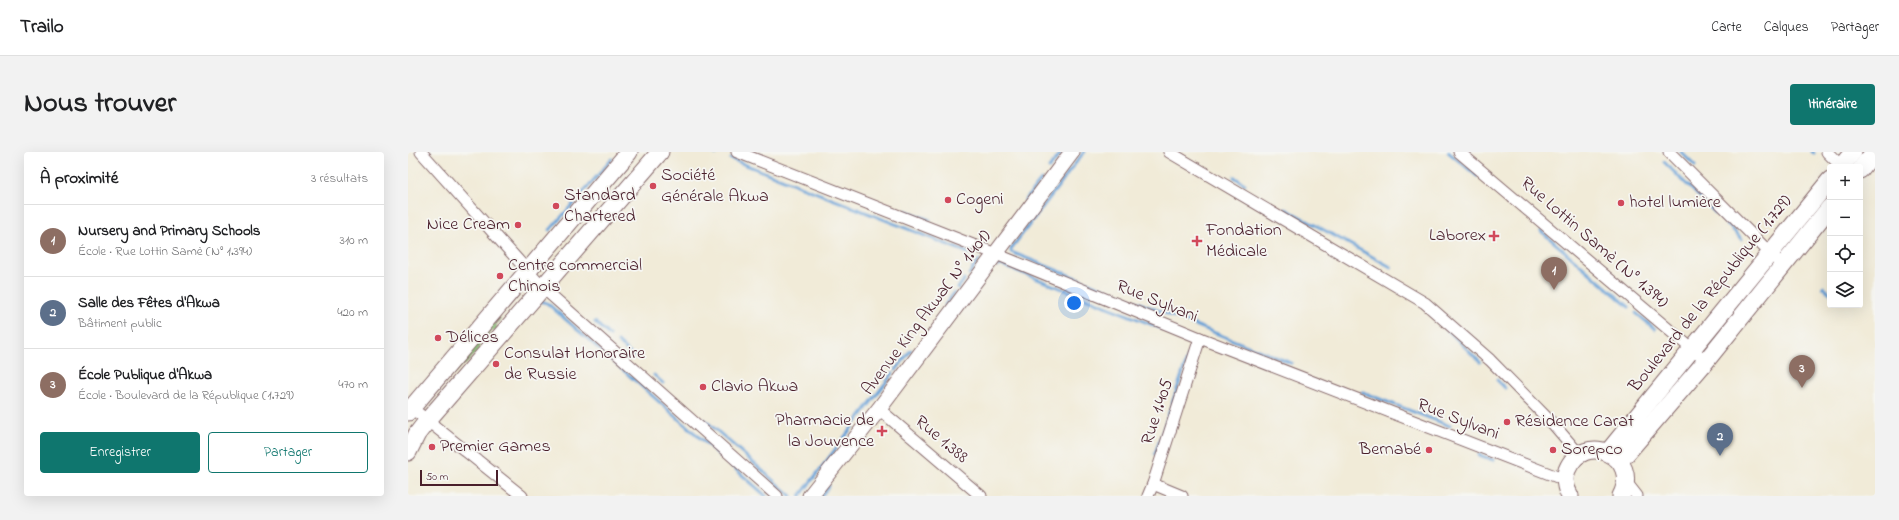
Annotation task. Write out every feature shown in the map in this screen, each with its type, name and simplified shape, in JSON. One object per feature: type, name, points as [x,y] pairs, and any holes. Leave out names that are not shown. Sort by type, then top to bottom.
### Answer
[{"type":"main road","points":[[409,408],[629,152]]},
{"type":"main road","points":[[408,452],[417,434],[427,421],[660,152]]},
{"type":"main road","points":[[1844,164],[1853,152]]},
{"type":"main road","points":[[1863,166],[1874,152]]},
{"type":"main road","name":"Boulevard de la République (1.729)","points":[[1614,457],[1706,361],[1827,184]]},
{"type":"main road","name":"Boulevard de la République (1.729)","points":[[1614,457],[1692,349],[1776,259],[1827,209]]},
{"type":"main road","points":[[1568,488],[1569,466],[1579,454],[1593,450],[1614,457],[1624,467],[1624,489]]},
{"type":"street","points":[[420,152],[542,287],[777,496]]},
{"type":"street","name":"Rue Sylvani","points":[[738,152],[996,254],[1568,488]]},
{"type":"street","name":"Avenue King Akwa( N° 1.401)","points":[[810,496],[879,409],[1072,152]]},
{"type":"street","points":[[1170,152],[1425,302],[1490,360],[1554,425],[1579,454]]},
{"type":"street","name":"Rue Lottin Samè (N° 1.394)","points":[[1459,152],[1706,361]]},
{"type":"street","points":[[1669,152],[1776,259]]},
{"type":"street","points":[[1827,152],[1839,164]]},
{"type":"street","name":"Rue 1.405","points":[[1148,496],[1200,338]]},
{"type":"street","points":[[409,408],[522,496]]},
{"type":"street","name":"Rue 1.388","points":[[879,409],[981,496]]},
{"type":"street","points":[[1153,484],[1182,496]]},
{"type":"street","points":[[1624,489],[1637,496]]},
{"type":"green space","points":[[500,317],[501,318],[496,324],[497,329],[491,331],[479,344],[479,349],[466,364],[462,365],[453,375],[451,373],[491,323],[495,323]]},
{"type":"waterway","points":[[712,152],[716,154]]},
{"type":"waterway","points":[[1049,168],[1062,152]]},
{"type":"waterway","points":[[1084,152],[1011,249],[1011,252],[1291,363]]},
{"type":"waterway","points":[[1448,152],[1477,176]]},
{"type":"waterway","points":[[1681,152],[1695,166]]},
{"type":"waterway","points":[[550,230],[612,159]]},
{"type":"waterway","points":[[731,159],[971,254]]},
{"type":"waterway","points":[[1664,162],[1742,239]]},
{"type":"waterway","points":[[1234,177],[1245,184]]},
{"type":"waterway","points":[[1025,200],[1041,180]]},
{"type":"waterway","points":[[1286,209],[1391,267]]},
{"type":"waterway","points":[[906,211],[930,220]]},
{"type":"waterway","points":[[1541,231],[1629,307]]},
{"type":"waterway","points":[[969,274],[979,260]]},
{"type":"waterway","points":[[998,266],[1002,265],[1183,337]]},
{"type":"waterway","points":[[958,288],[964,280]]},
{"type":"waterway","points":[[1823,287],[1827,290]]},
{"type":"waterway","points":[[945,305],[954,293]]},
{"type":"waterway","points":[[540,301],[547,303],[766,496]]},
{"type":"waterway","points":[[1636,313],[1655,329]]},
{"type":"waterway","points":[[1437,320],[1480,362]]},
{"type":"waterway","points":[[595,322],[610,336]]},
{"type":"waterway","points":[[1155,454],[1193,342],[1190,340]]},
{"type":"waterway","points":[[618,342],[634,357]]},
{"type":"waterway","points":[[896,370],[911,350]]},
{"type":"waterway","points":[[800,496],[893,373]]},
{"type":"waterway","points":[[654,375],[663,383]]},
{"type":"waterway","points":[[1497,380],[1505,388]]},
{"type":"waterway","points":[[1362,392],[1450,426]]},
{"type":"waterway","points":[[705,420],[791,496]]},
{"type":"waterway","points":[[1479,455],[1493,460]]},
{"type":"waterway","points":[[821,496],[829,486]]},
{"type":"place","name":"Société Générale Akwa","points":[[653,186]]},
{"type":"place","name":"Cogeni","points":[[948,200]]},
{"type":"place","name":"hotel lumière","points":[[1621,203]]},
{"type":"place","name":"Standard Chartered","points":[[556,206]]},
{"type":"place","name":"Nice Cream","points":[[518,225]]},
{"type":"place","name":"Laborex","points":[[1494,236]]},
{"type":"place","name":"Fondation Médicale","points":[[1197,241]]},
{"type":"place","name":"Centre commercial Chinois","points":[[500,276]]},
{"type":"place","name":"Nursery and Primary Schools","points":[[1554,290]]},
{"type":"place","name":"Délices","points":[[438,338]]},
{"type":"place","name":"Consulat Honoraire de Russie","points":[[496,364]]},
{"type":"place","name":"Clavio Akwa","points":[[703,387]]},
{"type":"place","name":"École Publique d'Akwa","points":[[1802,388]]},
{"type":"place","name":"Résidence Carat","points":[[1507,422]]},
{"type":"place","name":"Pharmacie de la Jouvence","points":[[882,431]]},
{"type":"place","name":"Premier Games","points":[[432,447]]},
{"type":"place","name":"Bernabé","points":[[1429,450]]},
{"type":"place","name":"Sorepco","points":[[1553,450]]},
{"type":"place","name":"Salle des Fêtes d'Akwa","points":[[1720,456]]}]
